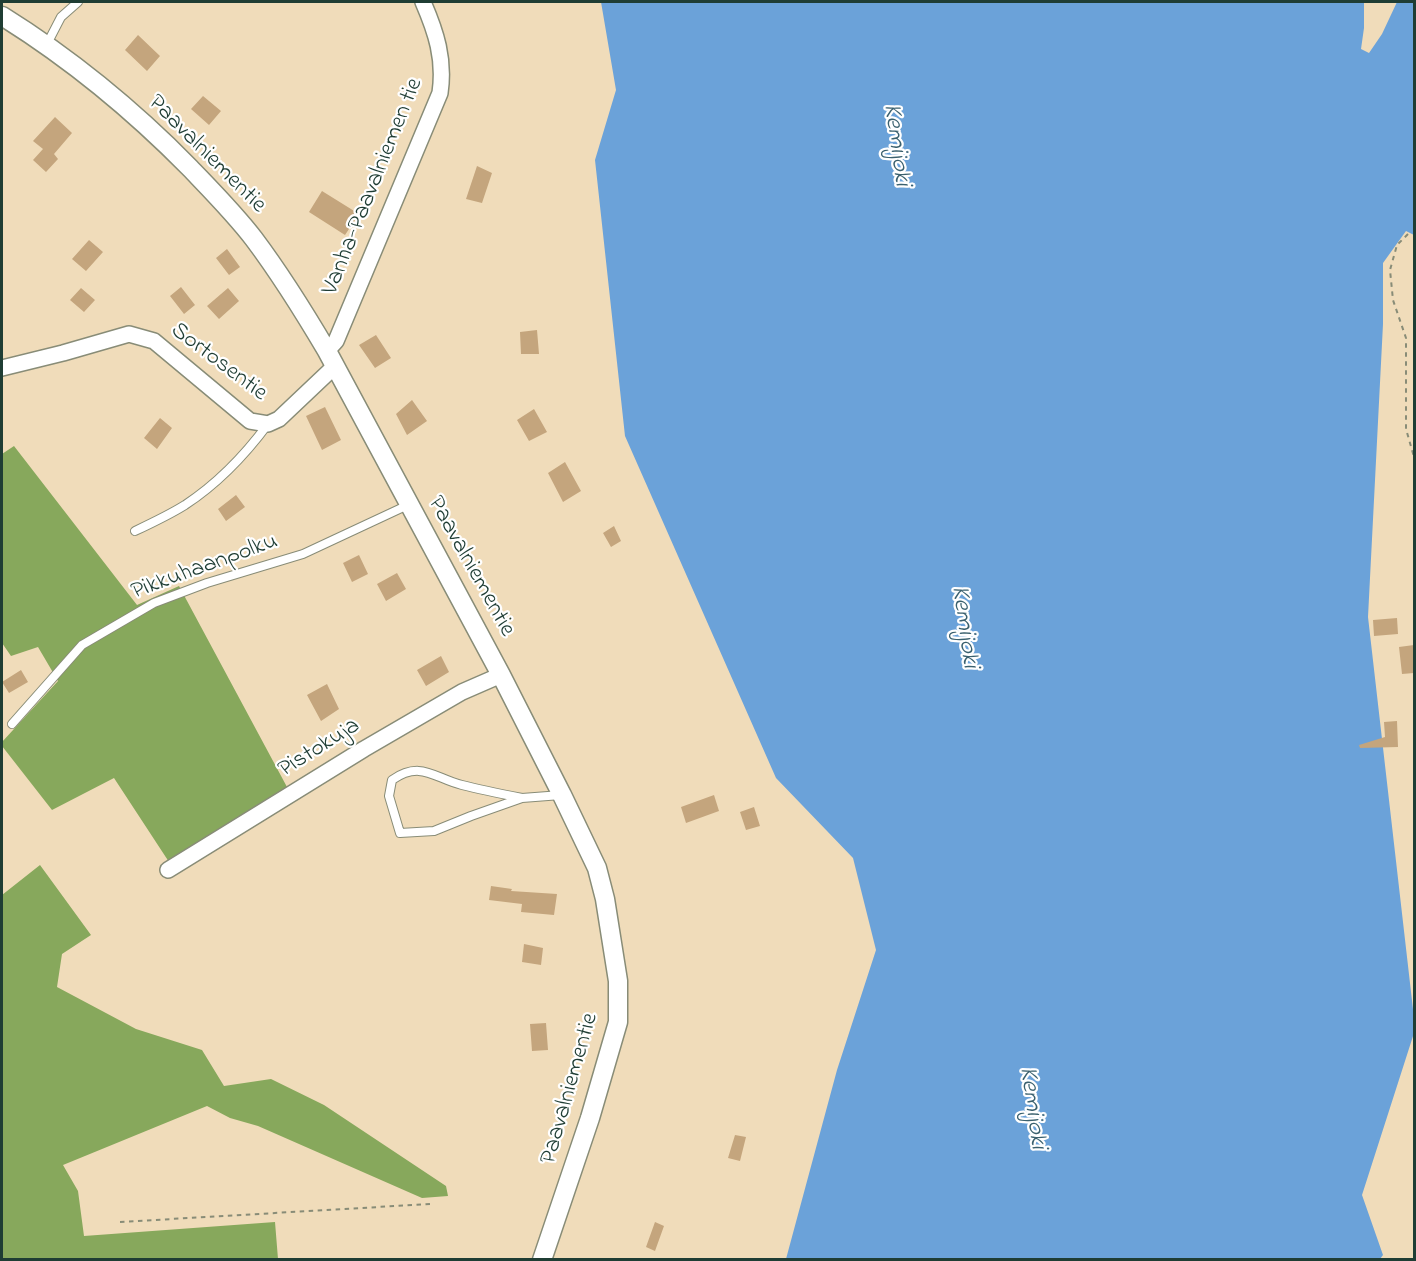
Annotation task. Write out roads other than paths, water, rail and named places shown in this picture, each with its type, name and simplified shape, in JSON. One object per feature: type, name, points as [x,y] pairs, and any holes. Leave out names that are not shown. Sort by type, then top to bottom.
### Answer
[{"type":"street","name":"Vanha-Paavalniemen tie","points":[[268,424],[279,419],[331,358],[336,341],[440,93],[443,72],[435,30],[423,2]]},
{"type":"street","name":"Paavalniementie","points":[[2,16],[47,44],[97,83],[160,138],[212,191],[272,263],[296,298],[331,358],[501,675],[597,868],[612,934],[618,981],[618,1022],[590,1118],[542,1260]]},
{"type":"street","name":"Sortosentie","points":[[2,368],[129,334],[154,341],[250,421],[268,424]]},
{"type":"street","name":"Pistokuja","points":[[168,870],[364,749],[462,692],[501,675]]},
{"type":"lane","points":[[47,44],[60,17],[78,2]]},
{"type":"lane","points":[[135,531],[183,506],[206,490],[251,447],[268,424]]},
{"type":"lane","name":"Pikkuhaanpolku","points":[[12,724],[82,645],[154,603],[207,583],[303,554],[408,505]]},
{"type":"lane","points":[[522,798],[459,785],[432,772],[404,771],[392,780],[389,796],[400,832],[434,831],[522,798],[562,795]]},
{"type":"water","name":"Kemijoki","points":[[601,2],[1364,2],[1361,49],[1369,53],[1382,34],[1397,2],[1414,2],[1414,235],[1406,231],[1383,263],[1383,324],[1368,617],[1414,1018],[1414,1033],[1362,1195],[1383,1255],[1380,1259],[786,1259],[837,1070],[876,950],[853,858],[776,778],[625,436],[595,160],[616,90]]}]
